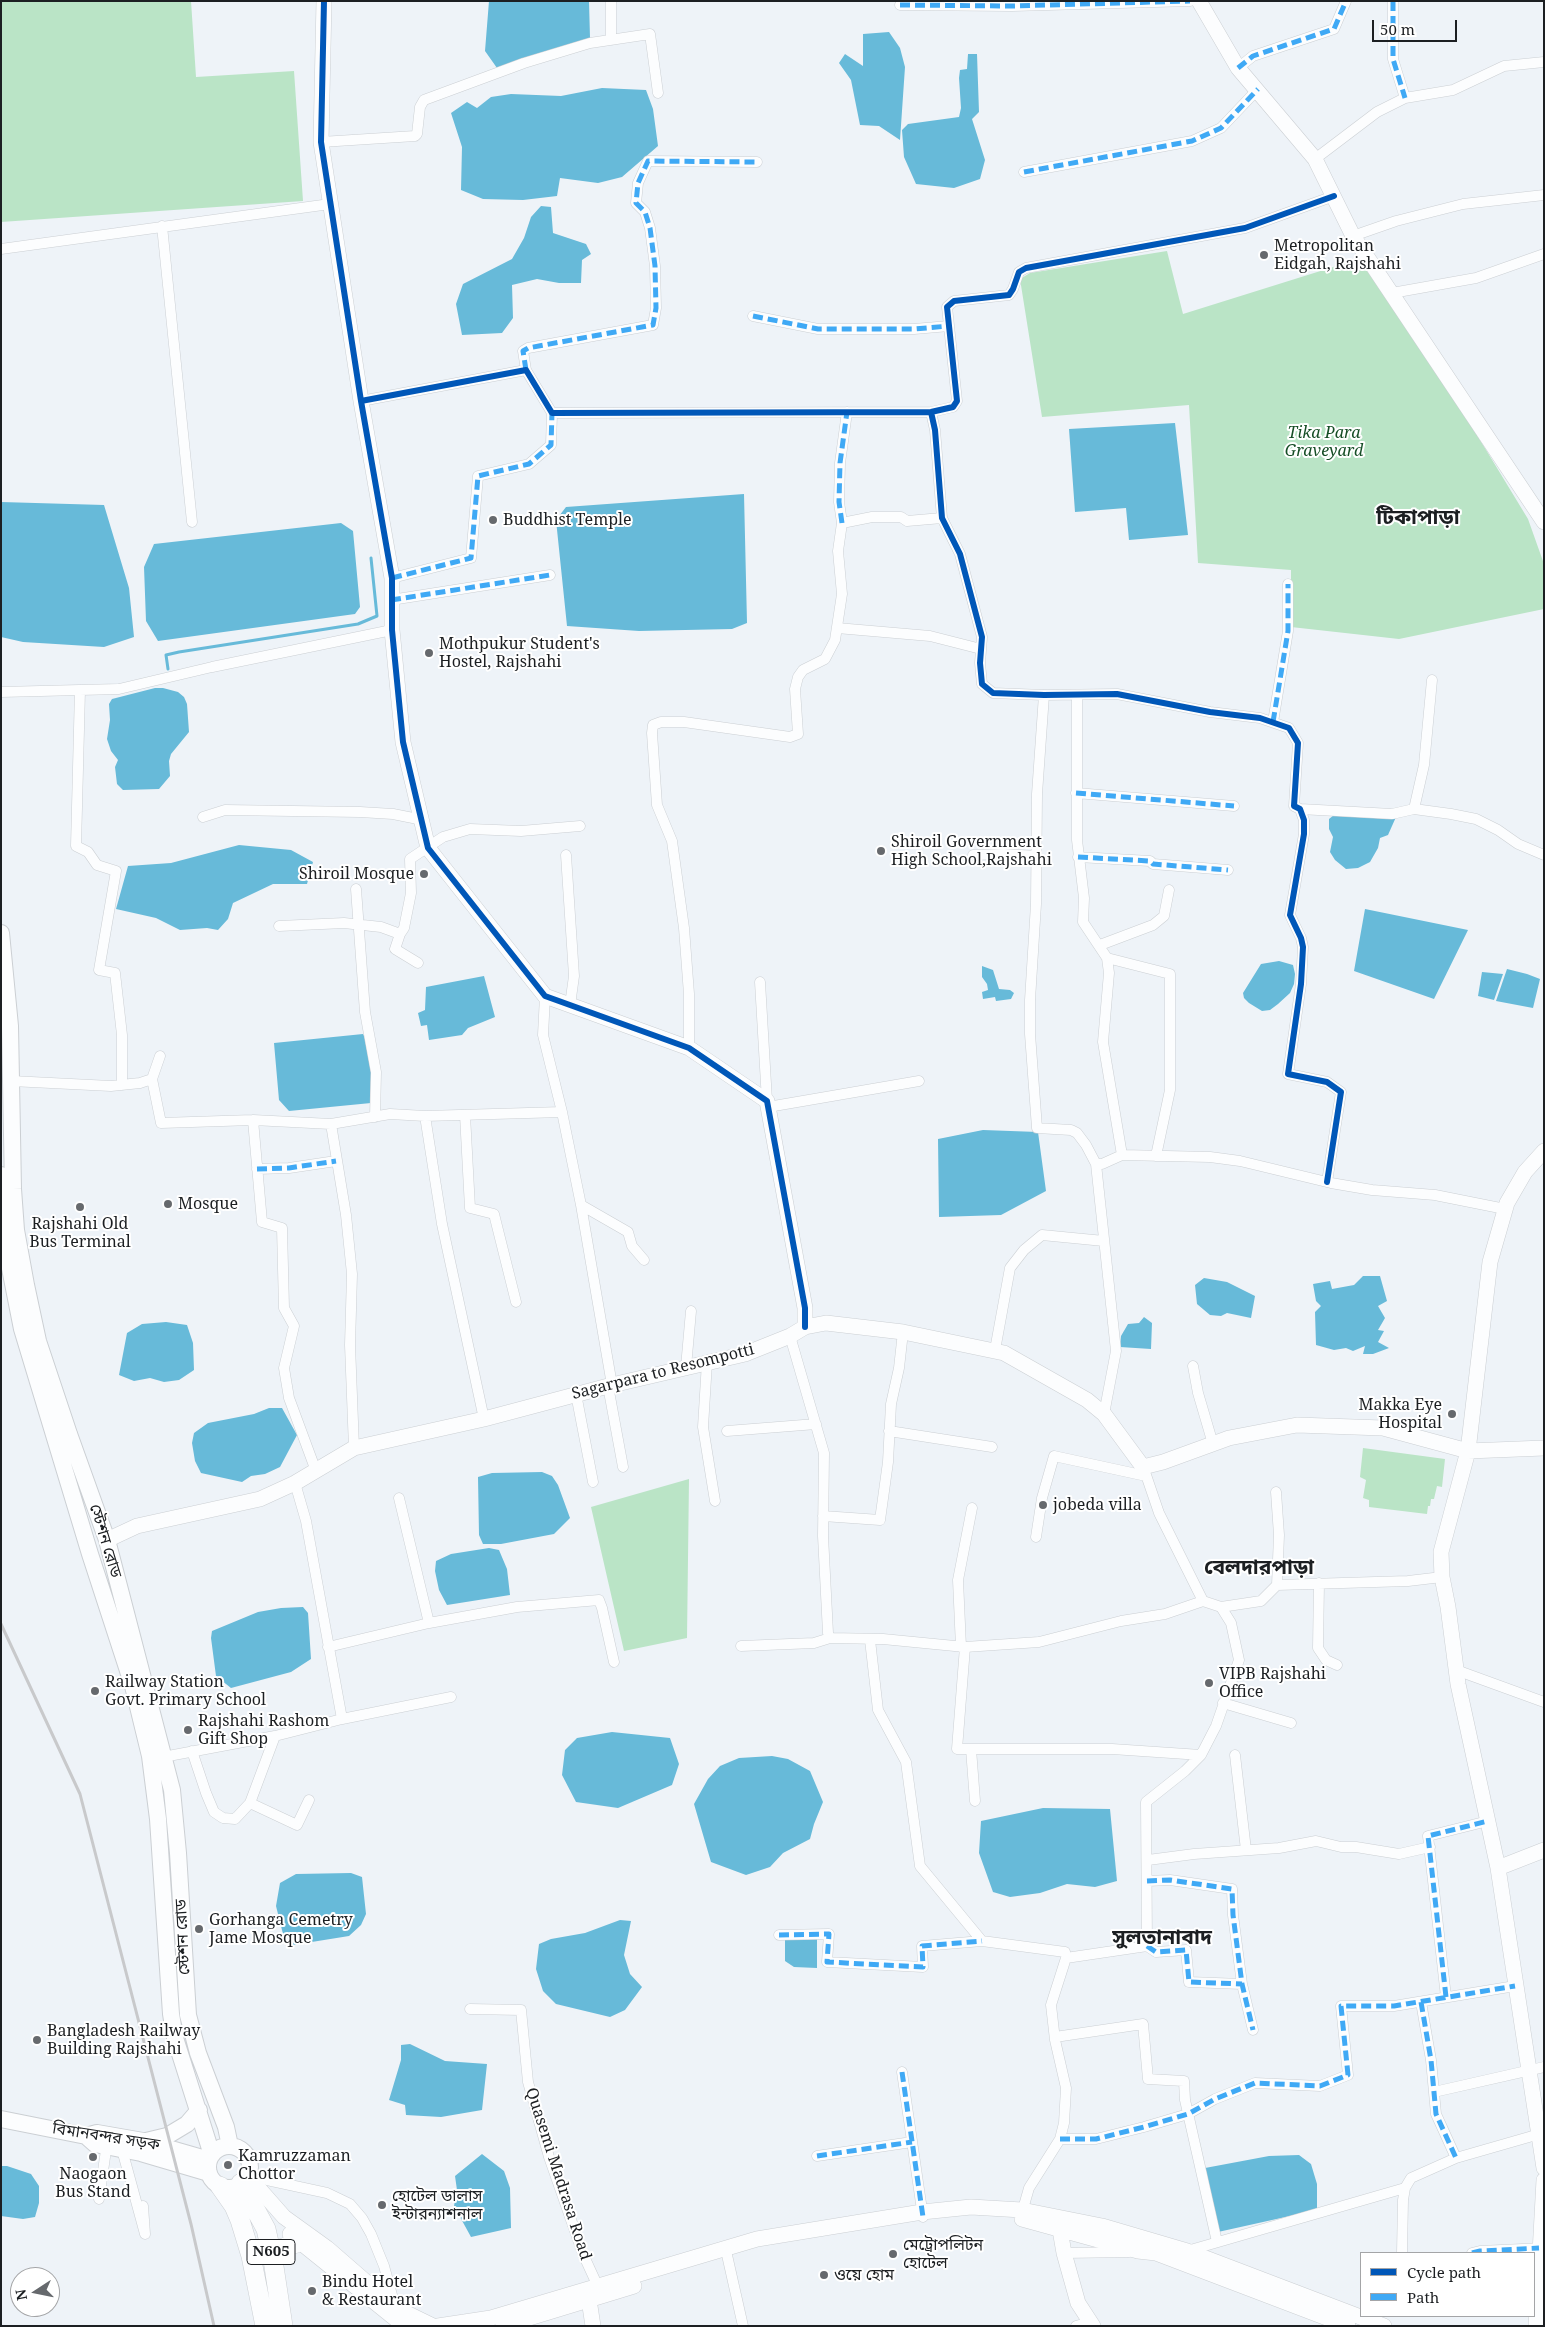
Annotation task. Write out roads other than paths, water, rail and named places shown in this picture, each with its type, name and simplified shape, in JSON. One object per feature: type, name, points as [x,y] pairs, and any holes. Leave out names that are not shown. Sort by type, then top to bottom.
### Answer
[{"type":"highway","name":"স্টেশন রোড","points":[[212,2168],[240,2220],[251,2256],[265,2326]]},
{"type":"highway","name":"N605","points":[[245,2178],[266,2229],[274,2260],[283,2326]]},
{"type":"highway","points":[[274,2260],[283,2248],[299,2242]]},
{"type":"main road","points":[[324,1],[321,142],[361,401],[392,578],[392,630],[403,742],[423,820],[428,848],[546,996],[689,1048],[767,1104],[805,1308],[805,1327]]},
{"type":"main road","points":[[1199,1],[1238,68],[1315,159],[1353,236],[1544,522]]},
{"type":"main road","name":"স্টেশন রোড","points":[[1,934],[10,1026],[11,1125],[16,1230],[26,1285],[41,1350],[107,1540],[172,1790],[178,1853],[188,2015],[198,2053],[226,2127],[230,2146]]},
{"type":"main road","points":[[1544,1151],[1525,1172],[1506,1209],[1490,1262],[1468,1450],[1441,1552],[1442,1577],[1456,1670],[1498,1868],[1544,2168]]},
{"type":"main road","name":"স্টেশন রোড","points":[[1,1175],[5,1243],[22,1329],[132,1686],[150,1756],[158,1819],[171,2014],[175,2038],[199,2110],[212,2168]]},
{"type":"main road","name":"Sagarpara to Resompotti","points":[[107,1540],[138,1526],[260,1499],[295,1483],[354,1448],[484,1419],[610,1385],[745,1354],[790,1336],[805,1327],[826,1323],[903,1332],[1004,1353],[1087,1400],[1104,1414],[1144,1471]]},
{"type":"main road","points":[[1144,1471],[1163,1462],[1229,1438],[1297,1426],[1383,1428],[1468,1450],[1544,1448]]},
{"type":"main road","points":[[1498,1868],[1544,1850]]},
{"type":"main road","points":[[144,2141],[167,2136],[187,2124],[199,2110]]},
{"type":"main road","name":"বিমানবন্দর সড়ক","points":[[1,2119],[86,2136],[95,2144],[144,2141],[212,2168]]},
{"type":"main road","points":[[114,2142],[212,2168],[231,2188],[245,2178]]},
{"type":"main road","points":[[212,2168],[223,2147],[230,2146]]},
{"type":"main road","name":"N605","points":[[230,2146],[243,2152],[247,2158],[245,2178]]},
{"type":"main road","points":[[245,2178],[278,2223],[299,2242],[401,2319],[433,2326]]},
{"type":"main road","points":[[245,2178],[284,2217],[327,2248],[401,2319]]},
{"type":"main road","points":[[1536,2326],[1540,2289],[1544,2180]]},
{"type":"main road","points":[[503,2326],[757,2239],[922,2214],[971,2212],[1021,2215],[1061,2224],[1138,2251],[1183,2257]]},
{"type":"main road","points":[[438,2326],[491,2318],[594,2294],[760,2244],[922,2214]]},
{"type":"main road","points":[[1061,2224],[1064,2253],[1086,2324]]},
{"type":"main road","points":[[1061,2224],[1102,2226],[1352,2322],[1384,2326]]},
{"type":"main road","points":[[593,2326],[594,2294]]},
{"type":"street","points":[[611,40],[612,1]]},
{"type":"street","points":[[900,5],[1022,6],[1190,1]]},
{"type":"street","points":[[1238,68],[1253,56],[1334,29],[1346,1]]},
{"type":"street","points":[[1393,1],[1393,59],[1405,98]]},
{"type":"street","points":[[321,142],[415,136],[417,134],[420,106],[424,100],[524,63],[590,43],[650,34],[658,93]]},
{"type":"street","points":[[1315,159],[1377,112],[1405,98],[1453,90],[1504,66],[1544,62]]},
{"type":"street","points":[[1024,172],[1192,141],[1221,128],[1258,90]]},
{"type":"street","points":[[392,578],[471,558],[478,476],[528,464],[551,445],[552,413],[526,370],[523,351],[528,348],[653,325],[656,308],[656,266],[650,228],[645,212],[636,203],[638,183],[648,161],[756,162]]},
{"type":"street","points":[[1353,236],[1396,221],[1463,204],[1544,195]]},
{"type":"street","points":[[552,413],[931,412],[953,407],[957,401],[947,307],[954,301],[1009,295],[1019,272],[1026,268],[1245,228],[1334,196]]},
{"type":"street","points":[[1,249],[330,204]]},
{"type":"street","points":[[162,226],[192,522]]},
{"type":"street","points":[[1392,293],[1476,278],[1544,254]]},
{"type":"street","points":[[753,316],[818,329],[914,329],[949,326]]},
{"type":"street","points":[[361,401],[526,370]]},
{"type":"street","points":[[689,1048],[689,994],[684,928],[672,841],[657,805],[653,725],[661,722],[684,722],[790,737],[798,734],[795,689],[798,677],[803,670],[825,659],[835,640],[837,628],[842,594],[838,552],[842,523],[839,502],[840,464],[847,412]]},
{"type":"street","points":[[931,412],[935,430],[942,518],[960,554],[982,637],[982,684],[993,693],[1044,695],[1117,694],[1210,712],[1260,718],[1289,728],[1298,743],[1294,806],[1300,809],[1392,814],[1414,809],[1476,819],[1498,830],[1518,844],[1544,855]]},
{"type":"street","points":[[842,523],[872,517],[901,516],[907,520],[942,518]]},
{"type":"street","points":[[391,600],[550,575]]},
{"type":"street","points":[[1273,722],[1288,631],[1288,584]]},
{"type":"street","points":[[837,628],[930,636],[981,649]]},
{"type":"street","points":[[1,692],[119,689],[212,667],[392,630]]},
{"type":"street","points":[[1414,809],[1424,765],[1430,722],[1432,680]]},
{"type":"street","points":[[80,690],[76,846],[88,852],[97,865],[116,871],[98,970],[115,973],[122,1035],[122,1085]]},
{"type":"street","points":[[1044,695],[1038,784],[1030,1034],[1037,1128],[1071,1130],[1077,1133],[1096,1164],[1116,1351],[1104,1414]]},
{"type":"street","points":[[1076,695],[1076,793],[1078,857],[1084,898],[1083,922],[1107,958],[1109,973],[1103,1042],[1122,1155]]},
{"type":"street","points":[[1076,793],[1234,806]]},
{"type":"street","points":[[1300,809],[1304,820],[1304,834],[1290,916],[1301,938],[1301,984],[1288,1074],[1327,1082],[1341,1092],[1326,1182]]},
{"type":"street","points":[[203,817],[225,810],[360,812],[393,814],[423,820]]},
{"type":"street","points":[[418,963],[395,948],[412,893],[410,859],[443,837],[470,829],[522,832],[580,826]]},
{"type":"street","points":[[566,855],[574,976],[570,1004]]},
{"type":"street","points":[[973,855],[1037,856]]},
{"type":"street","points":[[1078,857],[1150,860],[1153,864],[1228,870]]},
{"type":"street","points":[[356,889],[365,1012],[376,1072],[375,1117]]},
{"type":"street","points":[[1100,945],[1153,925],[1164,916],[1169,890]]},
{"type":"street","points":[[279,926],[344,923],[381,927],[400,934]]},
{"type":"street","points":[[1107,958],[1170,974],[1170,1090],[1156,1156]]},
{"type":"street","points":[[760,982],[767,1104],[919,1081]]},
{"type":"street","points":[[546,996],[544,1035],[581,1205],[623,1467]]},
{"type":"street","points":[[160,1056],[152,1080],[161,1123],[253,1120],[331,1124],[390,1114],[425,1116],[562,1112]]},
{"type":"street","points":[[11,1080],[122,1085],[140,1084],[152,1080]]},
{"type":"street","points":[[466,1115],[470,1208],[494,1214],[516,1302]]},
{"type":"street","points":[[425,1116],[442,1224],[484,1419]]},
{"type":"street","points":[[253,1120],[262,1222],[282,1228],[284,1308],[294,1326],[284,1368],[289,1398],[316,1471]]},
{"type":"street","points":[[331,1124],[346,1215],[352,1274],[350,1345],[354,1448]]},
{"type":"street","points":[[1096,1164],[1102,1164],[1122,1155],[1210,1157],[1240,1161],[1326,1182],[1372,1190],[1435,1195],[1506,1209]]},
{"type":"street","points":[[257,1169],[289,1168],[336,1161]]},
{"type":"street","points":[[581,1205],[628,1232],[632,1246],[644,1260]]},
{"type":"street","points":[[995,1350],[1010,1268],[1024,1250],[1042,1235],[1104,1241]]},
{"type":"street","points":[[686,1367],[692,1311]]},
{"type":"street","points":[[823,1516],[880,1520],[888,1462],[891,1404],[899,1368],[903,1332]]},
{"type":"street","points":[[790,1336],[824,1453],[823,1516],[828,1633],[830,1638]]},
{"type":"street","points":[[707,1362],[703,1427],[715,1501]]},
{"type":"street","points":[[1193,1366],[1198,1393],[1213,1444]]},
{"type":"street","points":[[576,1394],[593,1482]]},
{"type":"street","points":[[726,1431],[816,1424]]},
{"type":"street","points":[[889,1431],[992,1446]]},
{"type":"street","points":[[1036,1537],[1042,1498],[1054,1456],[1144,1471],[1159,1513],[1203,1601]]},
{"type":"street","points":[[295,1483],[306,1521],[342,1719]]},
{"type":"street","points":[[1276,1492],[1279,1535],[1277,1585]]},
{"type":"street","points":[[399,1498],[429,1623]]},
{"type":"street","points":[[972,1508],[958,1580],[963,1647],[957,1749],[1112,1749],[1201,1755]]},
{"type":"street","points":[[741,1646],[814,1643],[830,1638],[883,1639],[963,1647],[1039,1642],[1121,1621],[1164,1614],[1203,1601],[1221,1607],[1261,1601],[1277,1585],[1408,1581],[1442,1577]]},
{"type":"street","points":[[1319,1583],[1318,1648],[1326,1660],[1337,1665]]},
{"type":"street","points":[[328,1647],[429,1623],[517,1607],[599,1600],[614,1662]]},
{"type":"street","points":[[1147,1946],[1148,1860],[1146,1802],[1185,1771],[1201,1755],[1216,1726],[1239,1660],[1231,1623],[1221,1607]]},
{"type":"street","points":[[870,1640],[878,1710],[906,1762],[920,1866],[982,1941]]},
{"type":"street","points":[[1456,1670],[1544,1702]]},
{"type":"street","points":[[163,1757],[275,1736],[342,1719],[451,1697]]},
{"type":"street","points":[[1223,1703],[1291,1723]]},
{"type":"street","points":[[192,1752],[214,1812],[223,1818],[235,1819],[250,1803],[275,1736]]},
{"type":"street","points":[[970,1749],[975,1801]]},
{"type":"street","points":[[1235,1755],[1246,1850]]},
{"type":"street","points":[[250,1803],[297,1824],[310,1800]]},
{"type":"street","points":[[1446,1997],[1428,1836],[1488,1821]]},
{"type":"street","points":[[1148,1860],[1279,1848],[1316,1841],[1341,1847],[1356,1847],[1399,1854],[1430,1847]]},
{"type":"street","points":[[1147,1881],[1170,1880],[1232,1889],[1233,1915],[1242,1984],[1253,2030]]},
{"type":"street","points":[[778,1935],[829,1934],[827,1962],[923,1967],[922,1946],[982,1941],[1065,1952],[1066,1958],[1051,2005],[1055,2037],[1066,2088],[1064,2123],[1060,2139],[1030,2188],[1021,2215]]},
{"type":"street","points":[[1066,1958],[1147,1946],[1156,1952],[1186,1950],[1189,1982],[1242,1984]]},
{"type":"street","points":[[1060,2139],[1096,2139],[1188,2114],[1215,2099],[1255,2083],[1320,2086],[1348,2075],[1341,2006],[1394,2006],[1515,1986]]},
{"type":"street","points":[[1421,2002],[1436,2114],[1456,2158]]},
{"type":"street","name":"Quasemi Madrasa Road","points":[[470,2009],[521,2010],[528,2082],[549,2157],[583,2254],[594,2294]]},
{"type":"street","points":[[1055,2037],[1143,2024],[1148,2079],[1184,2081],[1185,2100],[1217,2242]]},
{"type":"street","points":[[1434,2092],[1544,2067]]},
{"type":"street","points":[[902,2072],[922,2214]]},
{"type":"street","points":[[1402,2252],[1405,2188],[1411,2178],[1456,2158],[1540,2133]]},
{"type":"street","points":[[100,2199],[114,2142]]},
{"type":"street","points":[[114,2142],[144,2234],[143,2206]]},
{"type":"street","points":[[817,2156],[912,2142]]},
{"type":"street","points":[[245,2178],[267,2180],[327,2193],[350,2204],[362,2218],[371,2234],[384,2266],[401,2319]]},
{"type":"street","points":[[1183,2257],[1217,2242],[1405,2188]]},
{"type":"street","points":[[1486,2252],[1542,2248]]},
{"type":"street","points":[[1064,2253],[1138,2251]]},
{"type":"street","points":[[727,2255],[744,2326]]},
{"type":"water","points":[[489,1],[589,1],[590,38],[497,68],[485,51]]},
{"type":"water","points":[[889,32],[900,48],[905,67],[900,140],[879,126],[860,125],[851,80],[839,63],[845,54],[863,66],[863,34]]},
{"type":"water","points":[[968,54],[977,54],[979,112],[972,119],[985,160],[980,179],[954,188],[916,184],[904,157],[902,130],[908,124],[959,117],[961,108],[960,70],[967,69]]},
{"type":"water","points":[[602,88],[646,90],[653,109],[658,146],[622,177],[598,183],[560,178],[557,196],[523,200],[483,199],[461,190],[462,147],[451,113],[467,102],[477,108],[491,97],[511,94],[561,96]]},
{"type":"water","points":[[541,206],[551,207],[553,233],[586,244],[591,254],[582,260],[581,283],[559,283],[537,279],[512,285],[513,318],[502,333],[462,335],[456,304],[463,284],[512,259],[524,238],[531,217]]},
{"type":"water","points":[[1175,423],[1188,535],[1129,540],[1126,508],[1075,512],[1069,429]]},
{"type":"water","points":[[744,494],[747,623],[732,629],[639,631],[567,626],[556,520],[566,507]]},
{"type":"water","points":[[1,502],[104,505],[129,588],[134,637],[104,647],[23,642],[1,637]]},
{"type":"water","points":[[341,523],[353,531],[360,607],[355,614],[158,641],[146,621],[144,567],[154,544]]},
{"type":"water","points":[[155,688],[178,692],[184,697],[187,704],[189,732],[171,754],[169,761],[170,776],[159,789],[123,790],[117,784],[115,767],[118,760],[111,751],[107,739],[110,720],[109,704],[112,699]]},
{"type":"water","points":[[1334,815],[1396,817],[1388,835],[1380,838],[1378,848],[1370,862],[1358,868],[1346,869],[1335,860],[1330,852],[1333,837],[1329,829],[1329,819]]},
{"type":"water","points":[[239,845],[291,850],[313,862],[307,884],[273,884],[233,903],[228,919],[218,930],[207,928],[180,930],[156,918],[116,909],[128,866],[171,863]]},
{"type":"water","points":[[1365,909],[1468,930],[1434,999],[1354,971]]},
{"type":"water","points":[[1279,961],[1293,965],[1295,974],[1294,984],[1290,993],[1278,1004],[1270,1010],[1262,1011],[1249,1003],[1244,998],[1243,993],[1261,964]]},
{"type":"water","points":[[982,966],[993,970],[999,989],[1010,990],[1014,993],[1011,999],[996,1001],[995,997],[983,999],[982,992],[988,990],[987,984],[982,977]]},
{"type":"water","points":[[1507,969],[1540,979],[1533,1008],[1496,1001]]},
{"type":"water","points":[[1482,972],[1503,974],[1494,1000],[1478,996]]},
{"type":"water","points":[[484,976],[495,1017],[468,1028],[462,1035],[429,1040],[427,1025],[421,1026],[418,1013],[425,1010],[426,987]]},
{"type":"water","points":[[363,1034],[371,1049],[371,1103],[289,1111],[279,1100],[274,1043]]},
{"type":"water","points":[[983,1130],[1038,1132],[1046,1191],[1001,1215],[939,1217],[938,1139]]},
{"type":"water","points":[[1363,1276],[1380,1276],[1387,1301],[1378,1306],[1385,1318],[1378,1330],[1384,1331],[1378,1342],[1389,1348],[1373,1354],[1363,1354],[1365,1346],[1353,1351],[1346,1348],[1334,1350],[1316,1345],[1315,1312],[1321,1306],[1316,1301],[1313,1284],[1330,1281],[1332,1289],[1354,1285]]},
{"type":"water","points":[[1204,1278],[1227,1282],[1255,1296],[1251,1318],[1227,1313],[1221,1316],[1210,1315],[1197,1304],[1195,1285]]},
{"type":"water","points":[[1144,1317],[1152,1323],[1151,1349],[1120,1347],[1121,1336],[1128,1324],[1139,1323]]},
{"type":"water","points":[[166,1322],[187,1325],[193,1343],[194,1370],[179,1380],[164,1382],[150,1378],[134,1381],[119,1375],[127,1333],[142,1324]]},
{"type":"water","points":[[269,1408],[282,1408],[297,1435],[280,1467],[265,1474],[251,1476],[242,1482],[201,1473],[195,1461],[192,1443],[194,1433],[208,1423],[254,1414]]},
{"type":"water","points":[[542,1472],[552,1476],[558,1485],[570,1518],[554,1534],[501,1544],[483,1544],[479,1535],[478,1477],[492,1473]]},
{"type":"water","points":[[489,1548],[499,1550],[507,1569],[510,1595],[447,1605],[439,1590],[435,1571],[436,1561],[451,1554]]},
{"type":"water","points":[[303,1607],[308,1613],[311,1659],[291,1672],[231,1688],[216,1676],[211,1638],[212,1631],[258,1612]]},
{"type":"water","points":[[612,1732],[670,1738],[679,1764],[672,1785],[618,1808],[576,1802],[562,1775],[565,1750],[577,1738]]},
{"type":"water","points":[[772,1756],[788,1759],[810,1771],[823,1802],[810,1839],[783,1853],[770,1867],[746,1875],[711,1862],[694,1804],[708,1779],[720,1766],[739,1758]]},
{"type":"water","points":[[1043,1808],[1110,1809],[1117,1881],[1095,1887],[1067,1884],[1040,1893],[1010,1897],[993,1892],[979,1853],[981,1821]]},
{"type":"water","points":[[351,1873],[362,1877],[366,1914],[361,1925],[349,1936],[293,1945],[283,1934],[276,1906],[280,1883],[296,1874]]},
{"type":"water","points":[[620,1920],[631,1921],[624,1955],[630,1974],[642,1987],[625,2010],[610,2017],[556,2004],[543,1991],[536,1969],[539,1944],[551,1939],[585,1933]]},
{"type":"water","points":[[817,1935],[817,1968],[794,1967],[785,1961],[785,1936]]},
{"type":"water","points":[[410,2044],[445,2061],[487,2064],[482,2110],[441,2117],[406,2115],[405,2105],[389,2100],[401,2060],[401,2045]]},
{"type":"water","points":[[482,2154],[504,2171],[510,2188],[511,2228],[471,2237],[454,2206],[457,2190],[455,2176]]},
{"type":"water","points":[[1299,2155],[1311,2164],[1317,2184],[1317,2210],[1218,2232],[1205,2168],[1269,2156]]},
{"type":"water","points":[[1,2166],[7,2166],[31,2174],[39,2186],[39,2203],[35,2217],[23,2219],[1,2216]]},
{"type":"waterway","points":[[168,669],[166,655],[358,624],[377,616],[371,558]]},
{"type":"railway","points":[[1,1624],[80,1794],[191,2224],[214,2326]]},
{"type":"place","name":"Metropolitan Eidgah, Rajshahi","points":[[1264,255]]},
{"type":"place","name":"Buddhist Temple","points":[[493,520]]},
{"type":"place","name":"Mothpukur Student's Hostel, Rajshahi","points":[[429,653]]},
{"type":"place","name":"Shiroil Government High School,Rajshahi","points":[[881,851]]},
{"type":"place","name":"Shiroil Mosque","points":[[424,874]]},
{"type":"place","name":"Mosque","points":[[168,1204]]},
{"type":"place","name":"Rajshahi Old Bus Terminal","points":[[80,1207]]},
{"type":"place","name":"Makka Eye Hospital","points":[[1452,1414]]},
{"type":"place","name":"jobeda villa","points":[[1043,1505]]},
{"type":"place","name":"VIPB Rajshahi Office","points":[[1209,1683]]},
{"type":"place","name":"Railway Station Govt. Primary School","points":[[95,1691]]},
{"type":"place","name":"Rajshahi Rashom Gift Shop","points":[[188,1730]]},
{"type":"place","name":"Gorhanga Cemetry Jame Mosque","points":[[199,1929]]},
{"type":"place","name":"Bangladesh Railway Building Rajshahi","points":[[37,2040]]},
{"type":"place","name":"Naogaon Bus Stand","points":[[93,2157]]},
{"type":"place","name":"Kamruzzaman Chottor","points":[[228,2165]]},
{"type":"place","name":"হোটেল ডালাস ইন্টারন্যাশনাল","points":[[382,2205]]},
{"type":"place","name":"মেট্রোপলিটন হোটেল","points":[[893,2254]]},
{"type":"place","name":"ওয়ে হোম","points":[[824,2275]]},
{"type":"place","name":"Bindu Hotel & Restaurant","points":[[312,2291]]},
{"type":"district","name":"টিকাপাড়া","points":[[1418,518]]},
{"type":"district","name":"বেলদারপাড়া","points":[[1259,1568]]},
{"type":"district","name":"সুলতানাবাদ","points":[[1162,1938]]},
{"type":"park label","name":"Tika Para Graveyard","points":[[1324,442]]}]
